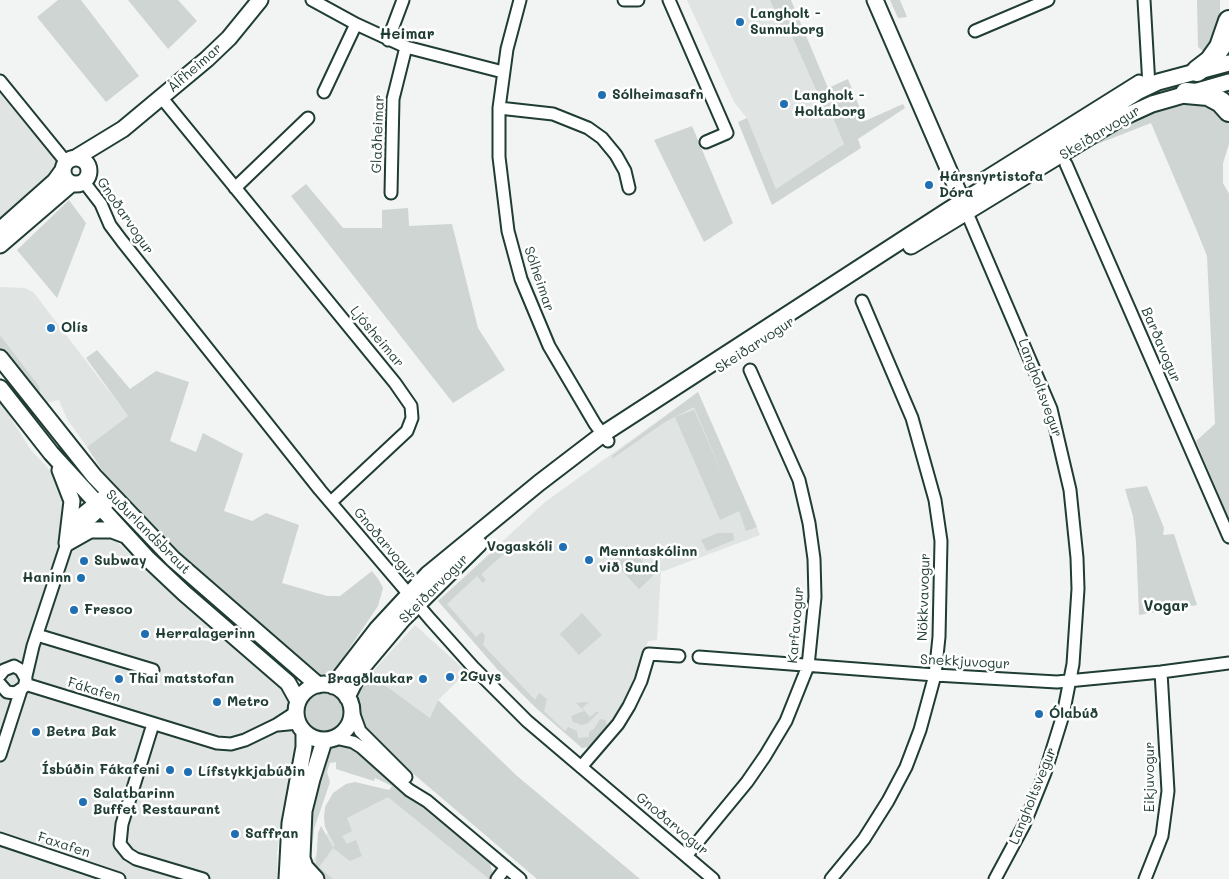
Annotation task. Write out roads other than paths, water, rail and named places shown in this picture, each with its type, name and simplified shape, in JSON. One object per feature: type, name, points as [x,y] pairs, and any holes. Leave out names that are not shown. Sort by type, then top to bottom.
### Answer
[{"type":"highway","points":[[1197,71],[1210,61],[1220,47],[1229,22]]},
{"type":"highway","points":[[1186,93],[1208,95],[1221,102],[1229,111]]},
{"type":"street","name":"Álfheimar","points":[[0,230],[55,181],[69,163],[123,129],[229,38],[260,0]]},
{"type":"street","points":[[312,0],[356,24],[406,47],[503,72]]},
{"type":"street","points":[[388,40],[403,0]]},
{"type":"street","name":"Sólheimar","points":[[520,0],[503,72],[499,108],[499,158],[504,206],[520,279],[549,346],[606,437]]},
{"type":"street","points":[[624,0],[638,0]]},
{"type":"street","points":[[668,0],[727,133],[706,142]]},
{"type":"street","name":"Langholtsvegur","points":[[874,0],[1039,378],[1060,441],[1070,490],[1077,558],[1076,624],[1070,681],[1063,715],[1045,773],[1017,841],[995,879]]},
{"type":"street","points":[[975,31],[1048,0]]},
{"type":"street","points":[[1144,0],[1148,86]]},
{"type":"street","points":[[324,92],[356,24]]},
{"type":"street","name":"Glaðheimar","points":[[391,193],[393,99],[406,47]]},
{"type":"street","name":"Skeiðarvogur","points":[[981,180],[1005,171],[1148,86],[1229,63]]},
{"type":"street","points":[[0,81],[69,163]]},
{"type":"street","name":"Skeiðarvogur","points":[[325,685],[377,629],[606,437],[965,208],[1119,119],[1152,104],[1229,82]]},
{"type":"street","name":"Ljósheimar","points":[[161,97],[395,383],[411,406],[412,418],[407,431],[331,502]]},
{"type":"street","points":[[499,108],[553,114],[588,128],[602,138],[616,155],[625,171],[629,188]]},
{"type":"street","points":[[235,188],[308,118]]},
{"type":"street","name":"Álfheimar","points":[[89,167],[123,129]]},
{"type":"street","points":[[0,245],[58,193],[89,175],[89,167],[85,160],[69,163]]},
{"type":"street","points":[[69,163],[65,178],[78,183]]},
{"type":"street","name":"Barðavogur","points":[[1066,164],[1229,537]]},
{"type":"street","name":"Skeiðarvogur","points":[[965,208],[1005,171]]},
{"type":"street","name":"Gnoðarvogur","points":[[78,183],[101,204],[118,236],[331,502],[412,599],[473,667],[527,721],[713,879]]},
{"type":"street","name":"Nökkvavogur","points":[[831,879],[864,839],[898,784],[920,730],[935,675],[941,588],[941,541],[935,500],[912,418],[862,301]]},
{"type":"street","name":"Suðurlandsbraut","points":[[0,358],[32,400],[111,495],[180,565],[325,685],[350,703]]},
{"type":"street","name":"Karfavogur","points":[[686,856],[747,782],[765,756],[786,721],[808,666],[815,597],[814,558],[809,523],[798,480],[750,370]]},
{"type":"street","points":[[0,375],[21,401],[32,400]]},
{"type":"street","name":"Suðurlandsbraut","points":[[0,388],[51,453],[125,535],[184,593],[288,683],[299,717]]},
{"type":"street","points":[[51,453],[70,490],[72,501],[67,543]]},
{"type":"street","points":[[0,755],[24,683],[33,646],[73,525],[81,514],[98,506],[111,495]]},
{"type":"street","points":[[67,543],[90,530],[112,530],[125,535]]},
{"type":"street","name":"Skeiðarvogur","points":[[350,703],[365,664],[412,599]]},
{"type":"street","points":[[37,635],[153,670]]},
{"type":"street","points":[[8,728],[2,679],[33,646]]},
{"type":"street","points":[[581,767],[618,724],[629,706],[641,681],[649,654],[679,656]]},
{"type":"street","name":"Snekkjuvogur","points":[[699,657],[935,675],[1070,681],[1229,663]]},
{"type":"street","points":[[14,666],[21,670],[24,683]]},
{"type":"street","name":"Eikjuvogur","points":[[1145,879],[1162,836],[1168,791],[1161,672]]},
{"type":"street","points":[[2,679],[15,693],[24,683]]},
{"type":"street","name":"Fákafen","points":[[24,683],[202,740],[231,744],[299,717]]},
{"type":"street","points":[[301,879],[294,856],[290,823],[304,747],[299,717],[306,690],[325,685]]},
{"type":"street","points":[[287,879],[312,778],[330,739],[349,726],[350,703]]},
{"type":"street","points":[[350,703],[360,731],[427,801],[520,879]]},
{"type":"street","points":[[299,717],[310,737],[353,742],[409,790],[427,801]]},
{"type":"street","points":[[153,724],[119,837],[123,850],[136,858],[195,878]]},
{"type":"street","name":"Faxafen","points":[[0,839],[119,879]]},
{"type":"street","points":[[276,879],[294,856]]},
{"type":"street","points":[[294,856],[316,879]]},
{"type":"street","points":[[497,879],[506,867]]},
{"type":"place","name":"Langholt - Sunnuborg","points":[[740,22]]},
{"type":"place","name":"Sólheimasafn","points":[[602,95]]},
{"type":"place","name":"Langholt - Holtaborg","points":[[784,104]]},
{"type":"place","name":"Hársnyrtistofa Dóra","points":[[929,185]]},
{"type":"place","name":"Olís","points":[[51,328]]},
{"type":"place","name":"Vogaskóli","points":[[563,547]]},
{"type":"place","name":"Menntaskólinn við Sund","points":[[589,560]]},
{"type":"place","name":"Subway","points":[[84,561]]},
{"type":"place","name":"Haninn","points":[[81,578]]},
{"type":"place","name":"Fresco","points":[[74,610]]},
{"type":"place","name":"Herralagerinn","points":[[145,634]]},
{"type":"place","name":"2Guys","points":[[450,677]]},
{"type":"place","name":"Thai matstofan","points":[[119,679]]},
{"type":"place","name":"Bragðlaukar","points":[[423,679]]},
{"type":"place","name":"Metro","points":[[217,702]]},
{"type":"place","name":"Ólabúð","points":[[1039,714]]},
{"type":"place","name":"Betra Bak","points":[[36,732]]},
{"type":"place","name":"Ísbúðin Fákafeni","points":[[170,770]]},
{"type":"place","name":"Lífstykkjabúðin","points":[[188,772]]},
{"type":"place","name":"Salatbarinn Buffet Restaurant","points":[[83,802]]},
{"type":"place","name":"Saffran","points":[[235,834]]},
{"type":"district","name":"Heimar","points":[[407,34]]},
{"type":"district","name":"Vogar","points":[[1166,606]]}]
